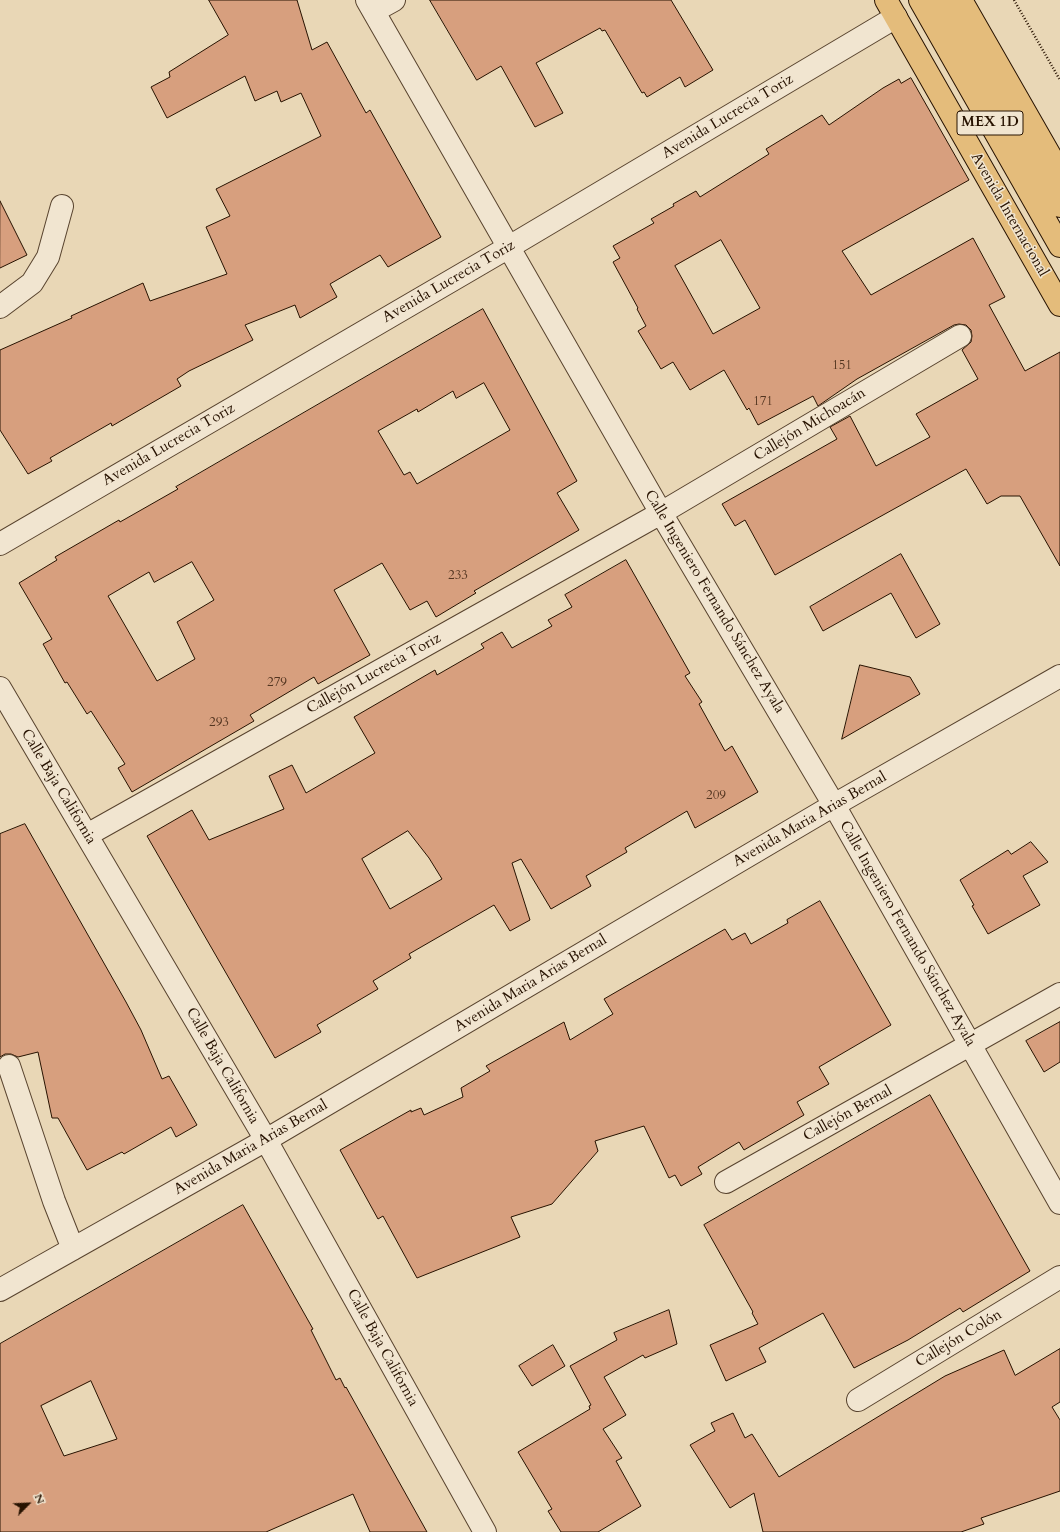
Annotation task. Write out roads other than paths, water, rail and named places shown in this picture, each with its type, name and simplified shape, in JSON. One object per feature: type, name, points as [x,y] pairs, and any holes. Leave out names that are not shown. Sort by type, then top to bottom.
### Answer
[{"type":"main road","name":"Avenida Internacional","points":[[920,0],[1060,246]]},
{"type":"main road","points":[[930,0],[1060,229]]},
{"type":"main road","points":[[943,0],[1060,206]]},
{"type":"main road","name":"MEX 1D","points":[[961,0],[1060,173]]},
{"type":"main road","name":"Avenida Internacional","points":[[891,8],[1060,305]]},
{"type":"street","points":[[371,6],[394,0]]},
{"type":"street","name":"Calle Ingeniero Fernando Sánchez Ayala","points":[[371,6],[661,513],[834,805],[1060,1204]]},
{"type":"street","name":"Avenida Lucrecia Toriz","points":[[0,544],[509,247],[891,8]]},
{"type":"street","points":[[0,307],[32,284],[48,256],[62,206]]},
{"type":"street","name":"Callejón Michoacán","points":[[661,513],[960,336]]},
{"type":"street","name":"Callejón Lucrecia Toriz","points":[[87,835],[661,513]]},
{"type":"street","name":"Avenida Maria Arias Bernal","points":[[0,1290],[266,1140],[834,805],[1060,676]]},
{"type":"street","name":"Calle Baja California","points":[[0,688],[266,1140],[485,1532]]},
{"type":"street","name":"Callejón Bernal","points":[[726,1182],[1060,994]]},
{"type":"street","points":[[9,1066],[54,1201],[73,1249]]},
{"type":"street","name":"Callejón Colón","points":[[858,1400],[1060,1277]]}]
